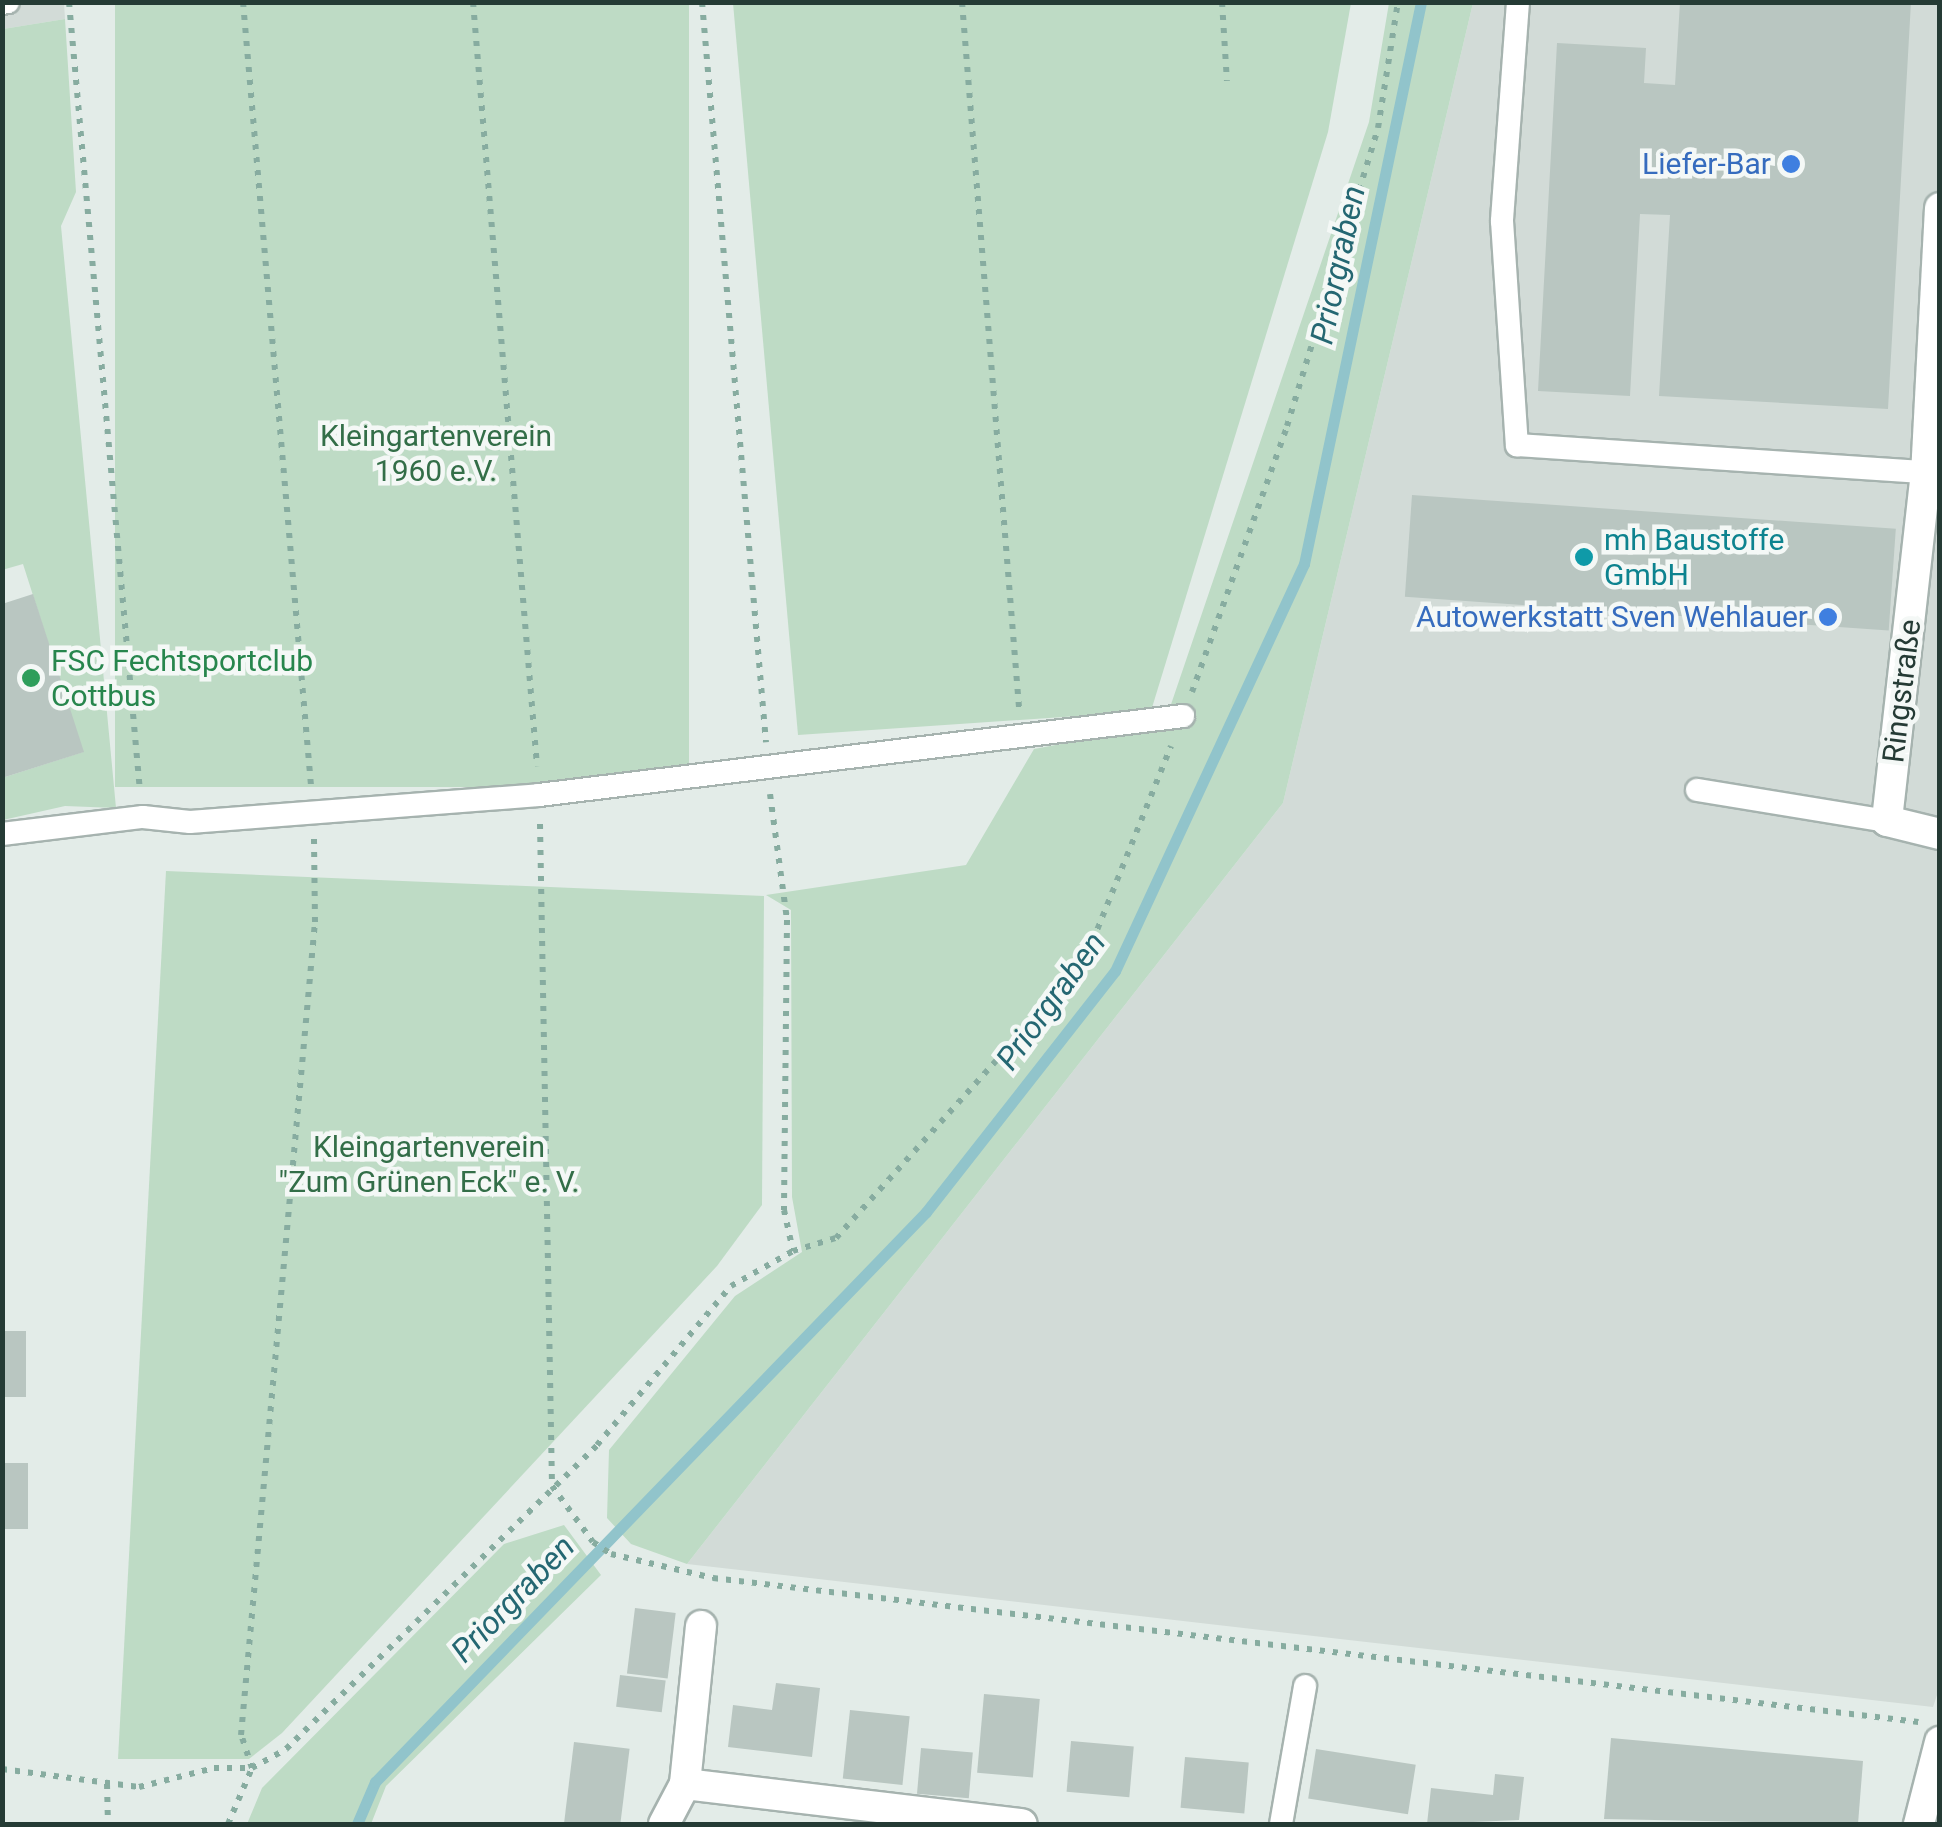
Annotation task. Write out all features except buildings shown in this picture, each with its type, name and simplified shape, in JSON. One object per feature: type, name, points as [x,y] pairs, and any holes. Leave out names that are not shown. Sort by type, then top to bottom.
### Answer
[{"type":"street","name":"Ringstraße","points":[[1887,821],[1926,472],[1940,208]]},
{"type":"street","points":[[1887,821],[1940,834]]},
{"type":"street","points":[[664,1824],[684,1784],[701,1626]]},
{"type":"street","points":[[1920,1824],[1940,1742]]},
{"type":"street","points":[[684,1784],[1022,1824]]},
{"type":"lane","points":[[1518,2],[1502,221],[1517,445],[1926,472]]},
{"type":"lane","points":[[2,834],[143,817],[190,822],[539,795],[1021,739],[1183,716]]},
{"type":"lane","points":[[1697,790],[1887,821]]},
{"type":"lane","points":[[1281,1824],[1304,1686]]},
{"type":"path","points":[[68,2],[143,817]]},
{"type":"path","points":[[228,1824],[252,1768],[242,1735],[316,922],[313,811],[243,2]]},
{"type":"path","points":[[473,2],[539,795],[552,1486],[574,1510],[594,1542],[626,1559],[712,1578],[1940,1724]]},
{"type":"path","points":[[702,2],[768,769],[787,920],[784,1210],[793,1251]]},
{"type":"path","points":[[962,2],[1021,739]]},
{"type":"path","points":[[1222,2],[1227,81]]},
{"type":"path","points":[[2,1768],[139,1787],[214,1768],[252,1768],[286,1749],[597,1445],[730,1286],[793,1251],[836,1238],[1083,965],[1183,716],[1287,426],[1378,128],[1398,2]]},
{"type":"path","points":[[107,1784],[108,1824]]},
{"type":"shaded area","points":[[3,3],[64,3],[65,19],[3,29]]},
{"type":"shaded area","points":[[1473,3],[1939,3],[1940,1686],[1933,1707],[687,1564],[1283,803]]},
{"type":"green space","name":"Kleingartenverein 1960 e.V.","points":[[115,3],[689,3],[689,787],[115,787]]},
{"type":"green space","points":[[733,3],[1351,3],[1328,132],[1151,711],[798,735]]},
{"type":"green space","points":[[1389,3],[1473,3],[1283,803],[687,1564],[631,1544],[607,1518],[609,1450],[735,1296],[802,1252],[792,1197],[791,910],[766,895],[966,865],[1034,749],[1164,725],[1369,122]]},
{"type":"green space","points":[[65,19],[76,192],[61,226],[116,808],[65,806],[3,820],[2,778],[83,752],[23,564],[2,570],[3,29]]},
{"type":"green space","name":"Kleingartenverein \"Zum Grünen Eck\" e. V.","points":[[166,871],[764,896],[762,1205],[717,1266],[282,1733],[249,1759],[118,1759]]},
{"type":"green space","points":[[564,1525],[601,1575],[386,1786],[371,1824],[247,1824],[262,1788],[504,1544]]},
{"type":"waterway","name":"Priorgraben","points":[[357,1824],[375,1782],[926,1212],[1115,971],[1304,564],[1421,2]]},
{"type":"place","name":"Liefer-Bar","points":[[1791,164]]},
{"type":"place","name":"mh Baustoffe GmbH","points":[[1584,557]]},
{"type":"place","name":"Autowerkstatt Sven Wehlauer","points":[[1828,617]]},
{"type":"place","name":"FSC Fechtsportclub Cottbus","points":[[31,678]]}]
